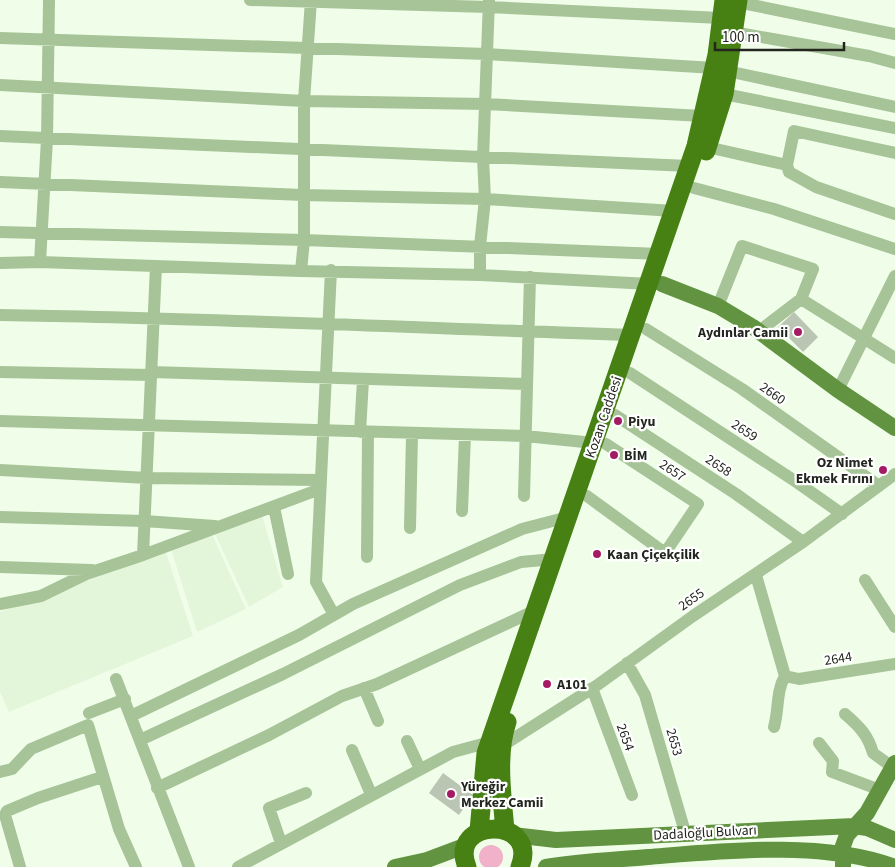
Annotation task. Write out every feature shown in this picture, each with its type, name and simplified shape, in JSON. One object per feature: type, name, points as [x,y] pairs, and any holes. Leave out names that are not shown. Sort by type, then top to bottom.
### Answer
[{"type":"highway","name":"Kozan Caddesi","points":[[656,284],[660,254],[689,166],[702,116],[720,70],[731,10]]},
{"type":"highway","name":"Kozan Caddesi","points":[[520,867],[522,852],[519,842],[509,832],[502,800],[496,744],[536,610],[568,517],[600,443],[656,284],[694,188],[724,94],[720,70]]},
{"type":"highway","name":"Kozan Caddesi","points":[[467,867],[464,854],[473,838],[486,753],[496,744],[504,729],[586,496],[600,443],[616,415],[630,373],[639,332]]},
{"type":"highway","points":[[473,838],[487,828],[509,832]]},
{"type":"main road","points":[[656,284],[718,306],[895,428]]},
{"type":"main road","points":[[848,862],[847,835],[863,823],[894,766]]},
{"type":"main road","points":[[848,862],[866,850],[869,838],[863,823]]},
{"type":"main road","name":"Dadaloğlu Bulvarı","points":[[509,832],[556,840],[863,823],[895,840]]},
{"type":"main road","points":[[395,867],[427,860],[473,838]]},
{"type":"main road","name":"Dadaloğlu Bulvarı","points":[[546,867],[693,854],[806,850],[848,862],[877,860],[895,867]]},
{"type":"street","points":[[40,262],[47,138],[50,0]]},
{"type":"street","points":[[250,0],[731,10],[895,34]]},
{"type":"street","points":[[301,270],[304,240],[304,101],[306,50],[311,1]]},
{"type":"street","points":[[480,275],[489,4]]},
{"type":"street","points":[[731,10],[895,63]]},
{"type":"street","points":[[0,38],[306,50],[487,54],[720,70],[895,107]]},
{"type":"street","points":[[0,85],[48,86],[304,101],[486,104],[702,116]]},
{"type":"street","points":[[724,94],[895,128]]},
{"type":"street","points":[[895,153],[794,131],[787,165],[789,172],[816,187],[895,214]]},
{"type":"street","points":[[0,136],[689,166]]},
{"type":"street","points":[[707,147],[787,165]]},
{"type":"street","points":[[0,182],[303,195],[484,199],[674,212]]},
{"type":"street","points":[[694,188],[774,209],[895,249]]},
{"type":"street","points":[[0,232],[304,240],[660,254]]},
{"type":"street","points":[[718,306],[742,246],[812,269],[801,299],[758,332]]},
{"type":"street","points":[[0,263],[40,262],[331,270],[530,277],[656,284]]},
{"type":"street","points":[[143,555],[156,266]]},
{"type":"street","points":[[331,270],[316,582],[334,615]]},
{"type":"street","points":[[838,390],[895,276]]},
{"type":"street","points":[[524,496],[530,332],[530,277]]},
{"type":"street","points":[[801,299],[894,355]]},
{"type":"street","points":[[0,315],[153,318],[328,326],[530,332],[639,332]]},
{"type":"street","name":"2660","points":[[639,332],[742,389],[879,486]]},
{"type":"street","points":[[0,372],[151,373],[527,384]]},
{"type":"street","name":"2659","points":[[630,373],[842,514]]},
{"type":"street","points":[[362,380],[367,557]]},
{"type":"street","name":"2658","points":[[616,415],[736,494],[803,542]]},
{"type":"street","points":[[0,421],[525,436],[600,443]]},
{"type":"street","points":[[410,528],[412,434]]},
{"type":"street","points":[[462,511],[465,435]]},
{"type":"street","name":"2657","points":[[586,496],[665,553],[698,504],[600,443]]},
{"type":"street","points":[[0,470],[147,478],[320,484]]},
{"type":"street","name":"2655","points":[[496,744],[592,688],[803,542],[895,474]]},
{"type":"street","points":[[0,604],[41,596],[96,571],[274,507],[320,484]]},
{"type":"street","points":[[274,507],[288,574]]},
{"type":"street","points":[[0,517],[144,521],[220,526]]},
{"type":"street","points":[[132,716],[211,679],[352,604],[522,529],[568,517]]},
{"type":"street","points":[[140,740],[283,674],[460,584],[521,562],[554,559]]},
{"type":"street","points":[[0,567],[96,571]]},
{"type":"street","points":[[756,575],[785,676],[780,685],[779,710],[774,727]]},
{"type":"street","points":[[865,580],[893,620]]},
{"type":"street","points":[[157,788],[269,735],[342,696],[377,684],[536,610]]},
{"type":"street","name":"2653","points":[[627,663],[645,695],[685,832]]},
{"type":"street","name":"2644","points":[[785,676],[799,679],[895,664]]},
{"type":"street","points":[[116,679],[132,716],[157,788],[189,867]]},
{"type":"street","points":[[364,688],[378,720]]},
{"type":"street","name":"2654","points":[[592,688],[632,795]]},
{"type":"street","points":[[89,713],[125,699]]},
{"type":"street","points":[[845,714],[860,727],[870,740],[873,753],[894,766]]},
{"type":"street","points":[[0,772],[12,768],[30,749],[88,725],[119,830],[136,867]]},
{"type":"street","points":[[407,741],[420,769]]},
{"type":"street","points":[[819,743],[834,760],[832,772],[880,790]]},
{"type":"street","points":[[238,867],[371,794],[466,747],[496,744]]},
{"type":"street","points":[[352,750],[371,794]]},
{"type":"street","points":[[20,867],[5,815],[7,811],[102,776]]},
{"type":"street","points":[[282,843],[269,808],[306,793]]},
{"type":"shaded area","points":[[262,515],[283,587],[249,607],[214,532]]},
{"type":"shaded area","points":[[211,532],[246,609],[197,632],[171,549]]},
{"type":"shaded area","points":[[165,549],[193,636],[9,712],[0,692],[0,612]]},
{"type":"shaded area","points":[[491,845],[496,846],[502,852],[502,862],[496,868],[491,869],[486,868],[480,862],[479,857],[480,852],[486,846]]},
{"type":"building","name":"Aydınlar Camii","points":[[794,312],[818,337],[803,352],[778,327]]},
{"type":"building","name":"Yüreğir Merkez Camii","points":[[443,773],[473,795],[459,815],[429,793]]},
{"type":"place","name":"Aydınlar Camii","points":[[798,332]]},
{"type":"place","name":"Piyu","points":[[618,421]]},
{"type":"place","name":"BİM","points":[[614,455]]},
{"type":"place","name":"Oz Nimet Ekmek Fırını","points":[[883,470]]},
{"type":"place","name":"Kaan Çiçekçilik","points":[[597,554]]},
{"type":"place","name":"A101","points":[[547,684]]},
{"type":"place","name":"Yüreğir Merkez Camii","points":[[451,794]]}]
